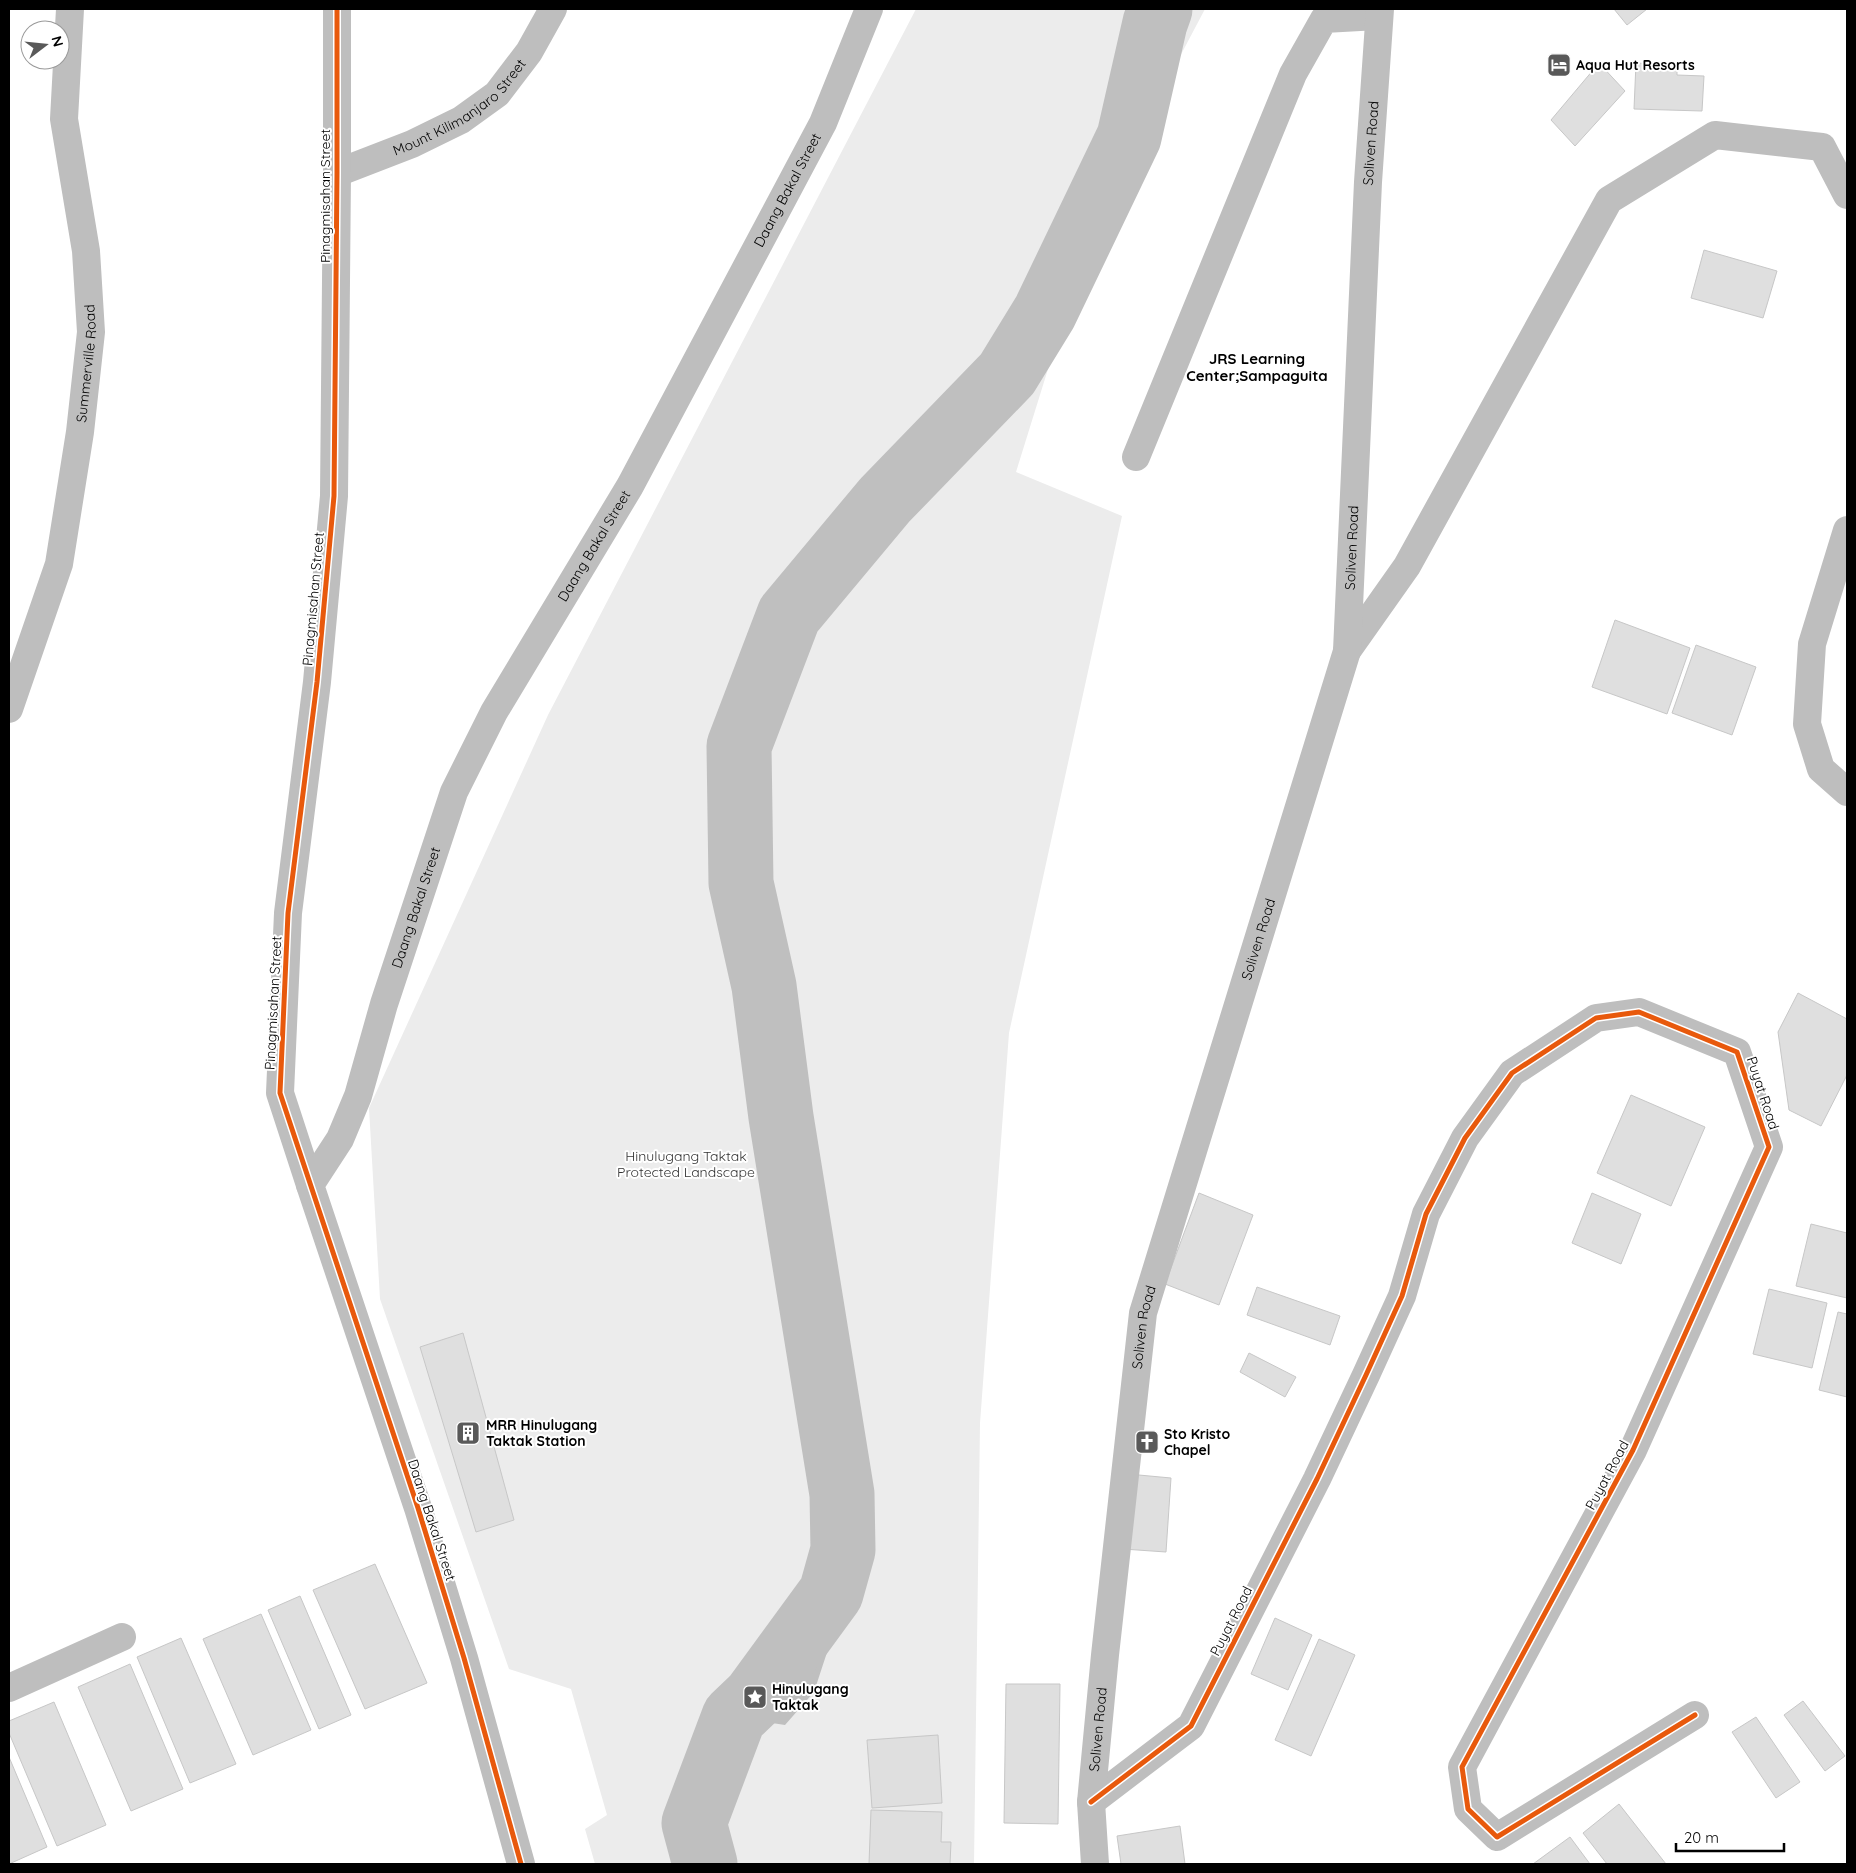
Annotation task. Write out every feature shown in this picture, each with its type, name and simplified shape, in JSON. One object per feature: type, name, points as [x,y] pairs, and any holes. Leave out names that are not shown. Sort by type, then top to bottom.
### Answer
[{"type":"street","name":"Summerville Road","points":[[9,709],[59,564],[80,432],[91,332],[86,251],[64,119],[70,9]]},
{"type":"street","name":"Pinagmisahan Street","points":[[310,1185],[280,1093],[288,913],[318,682],[334,496],[337,9]]},
{"type":"street","name":"Mount Kilimanjaro Street","points":[[337,172],[412,144],[461,120],[497,94],[529,52],[553,9]]},
{"type":"street","name":"Daang Bakal Street","points":[[521,1864],[466,1668],[418,1508],[310,1185],[340,1139],[358,1096],[384,1004],[454,792],[494,712],[630,486],[768,227],[823,123],[869,9]]},
{"type":"street","points":[[1136,457],[1293,74],[1324,19],[1379,13]]},
{"type":"street","name":"Soliven Road","points":[[1094,1864],[1092,1802],[1106,1645],[1142,1313],[1348,651],[1368,192],[1379,13]]},
{"type":"street","points":[[1348,651],[1407,566],[1609,200],[1715,135],[1822,147],[1847,195]]},
{"type":"street","points":[[1847,530],[1812,644],[1807,724],[1821,769],[1847,792]]},
{"type":"street","name":"Puyat Road","points":[[1092,1802],[1191,1726],[1317,1479],[1362,1384],[1402,1296],[1426,1214],[1465,1138],[1512,1073],[1596,1018],[1639,1012],[1737,1052],[1769,1147],[1634,1450],[1462,1767],[1468,1809],[1497,1837],[1695,1715]]},
{"type":"street","points":[[9,1688],[122,1637]]},
{"type":"green space","name":"Hinulugang Taktak Protected Landscape","points":[[916,9],[1205,9],[1138,136],[1081,263],[1016,472],[1122,516],[1009,1033],[980,1423],[974,1864],[595,1864],[585,1829],[607,1815],[571,1689],[509,1669],[380,1299],[369,1108],[548,715]]},
{"type":"shaded area","points":[[842,1494],[859,1555],[814,1692],[785,1725],[734,1717],[713,1696],[748,1666],[762,1641],[795,1617],[813,1592],[832,1546]]},
{"type":"building","points":[[1614,9],[1647,9],[1627,25]]},
{"type":"building","points":[[1599,63],[1625,91],[1575,146],[1551,120]]},
{"type":"building","points":[[1636,63],[1677,65],[1677,75],[1704,76],[1702,111],[1634,109]]},
{"type":"building","points":[[1704,250],[1777,271],[1763,318],[1691,298]]},
{"type":"building","points":[[1615,620],[1690,648],[1667,714],[1592,687]]},
{"type":"building","points":[[1696,645],[1756,667],[1732,735],[1672,713]]},
{"type":"building","points":[[1798,993],[1847,1019],[1847,1075],[1821,1126],[1789,1110],[1778,1032]]},
{"type":"building","points":[[1631,1095],[1705,1127],[1671,1206],[1597,1173]]},
{"type":"building","points":[[1199,1193],[1253,1215],[1219,1305],[1165,1284]]},
{"type":"building","points":[[1592,1193],[1641,1214],[1621,1264],[1572,1243]]},
{"type":"building","points":[[1811,1224],[1847,1233],[1847,1298],[1796,1286]]},
{"type":"building","points":[[1257,1287],[1340,1316],[1330,1345],[1247,1315]]},
{"type":"building","points":[[1769,1289],[1827,1303],[1812,1368],[1753,1354]]},
{"type":"building","points":[[1838,1312],[1847,1314],[1847,1397],[1819,1390]]},
{"type":"building","name":"MRR Hinulugang Taktak Station","points":[[463,1333],[514,1520],[476,1532],[420,1347]]},
{"type":"building","points":[[1249,1353],[1296,1377],[1285,1397],[1240,1372]]},
{"type":"building","points":[[1128,1474],[1171,1478],[1166,1552],[1123,1549]]},
{"type":"building","points":[[375,1564],[427,1683],[365,1709],[313,1590]]},
{"type":"building","points":[[300,1596],[351,1715],[319,1729],[268,1610]]},
{"type":"building","points":[[261,1614],[311,1730],[253,1755],[203,1639]]},
{"type":"building","points":[[1275,1618],[1312,1635],[1288,1690],[1251,1674]]},
{"type":"building","points":[[181,1638],[236,1764],[190,1783],[137,1657]]},
{"type":"building","points":[[1319,1639],[1355,1655],[1311,1756],[1275,1740]]},
{"type":"building","points":[[130,1664],[183,1789],[131,1811],[78,1687]]},
{"type":"building","points":[[1006,1684],[1060,1684],[1058,1824],[1004,1823]]},
{"type":"building","points":[[1803,1701],[1845,1756],[1825,1771],[1784,1715]]},
{"type":"building","points":[[54,1702],[106,1825],[57,1846],[9,1733],[9,1721]]},
{"type":"building","points":[[1756,1717],[1800,1782],[1776,1798],[1732,1732]]},
{"type":"building","points":[[938,1735],[942,1803],[872,1808],[867,1740]]},
{"type":"building","points":[[9,1757],[47,1847],[9,1864]]},
{"type":"building","points":[[1619,1804],[1666,1864],[1607,1864],[1583,1833]]},
{"type":"building","points":[[871,1810],[942,1812],[941,1842],[951,1842],[950,1864],[869,1864]]},
{"type":"building","points":[[1180,1826],[1185,1864],[1121,1864],[1117,1836]]},
{"type":"building","points":[[1570,1837],[1590,1864],[1533,1864]]},
{"type":"waterway","points":[[705,1864],[694,1823],[734,1717],[755,1697],[831,1593],[843,1550],[842,1494],[781,1117],[764,986],[741,883],[739,746],[789,615],[885,500],[1007,374],[1045,312],[1129,137],[1155,23],[1160,9]]},
{"type":"cycle path","points":[[337,9],[334,496],[317,682],[288,913],[280,1093],[418,1508],[464,1658],[521,1864]]},
{"type":"cycle path","points":[[1091,1802],[1191,1726],[1317,1479],[1366,1375],[1402,1296],[1426,1214],[1465,1138],[1512,1073],[1596,1018],[1639,1012],[1737,1052],[1769,1147],[1633,1450],[1462,1767],[1468,1809],[1497,1837],[1695,1715]]},
{"type":"place","name":"Aqua Hut Resorts","points":[[1559,65]]},
{"type":"place","name":"MRR Hinulugang Taktak Station","points":[[468,1433]]},
{"type":"place","name":"Sto Kristo Chapel","points":[[1147,1442]]},
{"type":"place","name":"Hinulugang Taktak","points":[[755,1697]]},
{"type":"district","name":"JRS Learning Center;Sampaguita","points":[[1257,366]]}]
